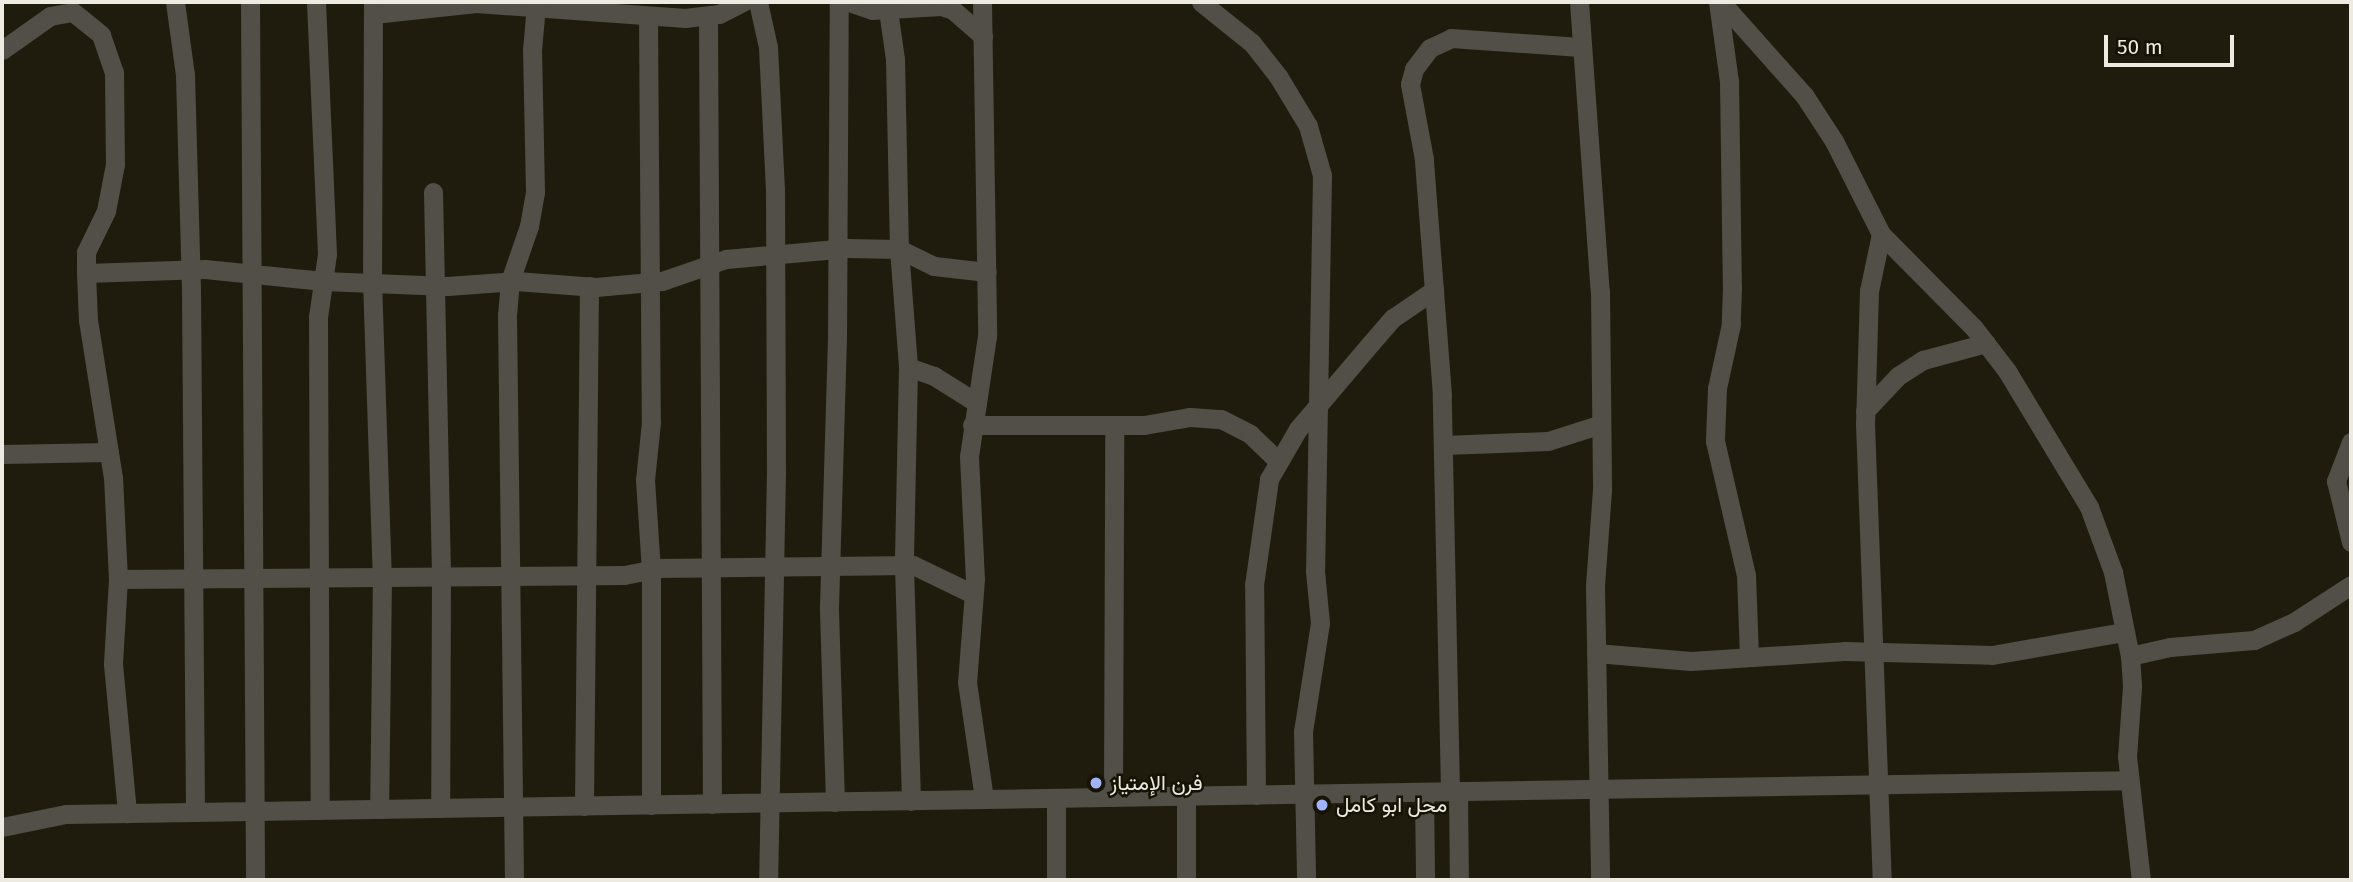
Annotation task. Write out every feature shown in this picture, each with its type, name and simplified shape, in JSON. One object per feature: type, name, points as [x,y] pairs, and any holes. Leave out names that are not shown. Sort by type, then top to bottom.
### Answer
[{"type":"street","points":[[175,2],[185,75],[195,812]]},
{"type":"street","points":[[250,2],[256,880]]},
{"type":"street","points":[[316,2],[327,254],[318,317],[320,810]]},
{"type":"street","points":[[379,809],[382,575],[372,280],[373,8],[464,4],[536,5],[648,17],[708,17],[743,2]]},
{"type":"street","points":[[758,2],[771,78],[773,253],[775,565],[767,803],[768,880]]},
{"type":"street","points":[[835,802],[831,565],[839,2]]},
{"type":"street","points":[[849,2],[888,10],[940,6],[953,10],[983,36]]},
{"type":"street","points":[[982,2],[987,272],[985,369],[972,425],[969,457],[975,542],[967,682],[984,799]]},
{"type":"street","points":[[1201,2],[1252,43],[1296,103],[1317,149],[1324,260],[1315,571],[1320,623],[1303,731],[1306,880]]},
{"type":"street","points":[[1579,2],[1580,47],[1598,248],[1598,425],[1602,490],[1595,586],[1600,880]]},
{"type":"street","points":[[1720,2],[1804,94],[1834,141],[1881,234],[1986,343],[2032,407],[2089,507],[2113,572],[2130,656],[2129,780],[2141,880]]},
{"type":"street","points":[[1720,2],[1729,81],[1732,287],[1731,324],[1717,388],[1715,441],[1746,575],[1749,656]]},
{"type":"street","points":[[514,880],[515,807],[507,575],[510,281],[529,226],[535,192],[532,50],[536,5]]},
{"type":"street","points":[[2,50],[62,6],[79,15],[100,35],[114,72],[115,164],[106,211],[86,252],[86,273],[109,452],[118,579],[113,664],[127,813]]},
{"type":"street","points":[[888,10],[894,60],[899,249],[908,367],[904,565],[911,800]]},
{"type":"street","points":[[648,17],[651,422],[645,480],[651,570],[651,805]]},
{"type":"street","points":[[708,17],[714,567],[712,804]]},
{"type":"street","points":[[1459,880],[1444,444],[1424,159],[1411,100],[1414,69],[1430,48],[1451,38],[1580,47]]},
{"type":"street","points":[[433,192],[441,575],[440,808]]},
{"type":"street","points":[[1881,234],[1869,291],[1865,411],[1876,651],[1882,880]]},
{"type":"street","points":[[86,273],[189,269],[323,281],[372,280],[435,284],[510,281],[589,286],[651,283],[709,264],[773,253],[835,248],[899,249],[934,266],[987,272]]},
{"type":"street","points":[[584,806],[584,575],[589,286]]},
{"type":"street","points":[[1256,795],[1254,585],[1264,503],[1277,460],[1393,318],[1434,290]]},
{"type":"street","points":[[1865,411],[1898,376],[1923,360],[1986,343]]},
{"type":"street","points":[[908,367],[934,376],[977,403]]},
{"type":"street","points":[[972,425],[1114,425],[1189,417],[1222,419],[1250,434],[1277,460]]},
{"type":"street","points":[[1113,797],[1114,425]]},
{"type":"street","points":[[1444,444],[1548,441],[1598,425]]},
{"type":"street","points":[[2351,442],[2336,481],[2351,542]]},
{"type":"street","points":[[2,454],[109,452]]},
{"type":"street","points":[[118,579],[584,575],[775,565],[904,565],[934,572],[973,594]]},
{"type":"street","points":[[2130,656],[2171,647],[2254,640],[2294,622],[2351,585]]},
{"type":"street","points":[[1596,653],[1690,661],[1876,651],[1992,655],[2124,632]]},
{"type":"street","points":[[2,827],[66,814],[2129,780]]},
{"type":"street","points":[[1424,792],[1425,880]]},
{"type":"street","points":[[1186,796],[1186,880]]},
{"type":"street","points":[[1056,798],[1056,880]]},
{"type":"place","name":"فرن الإمتياز","points":[[1096,783]]},
{"type":"place","name":"محل ابو كامل","points":[[1322,805]]}]
